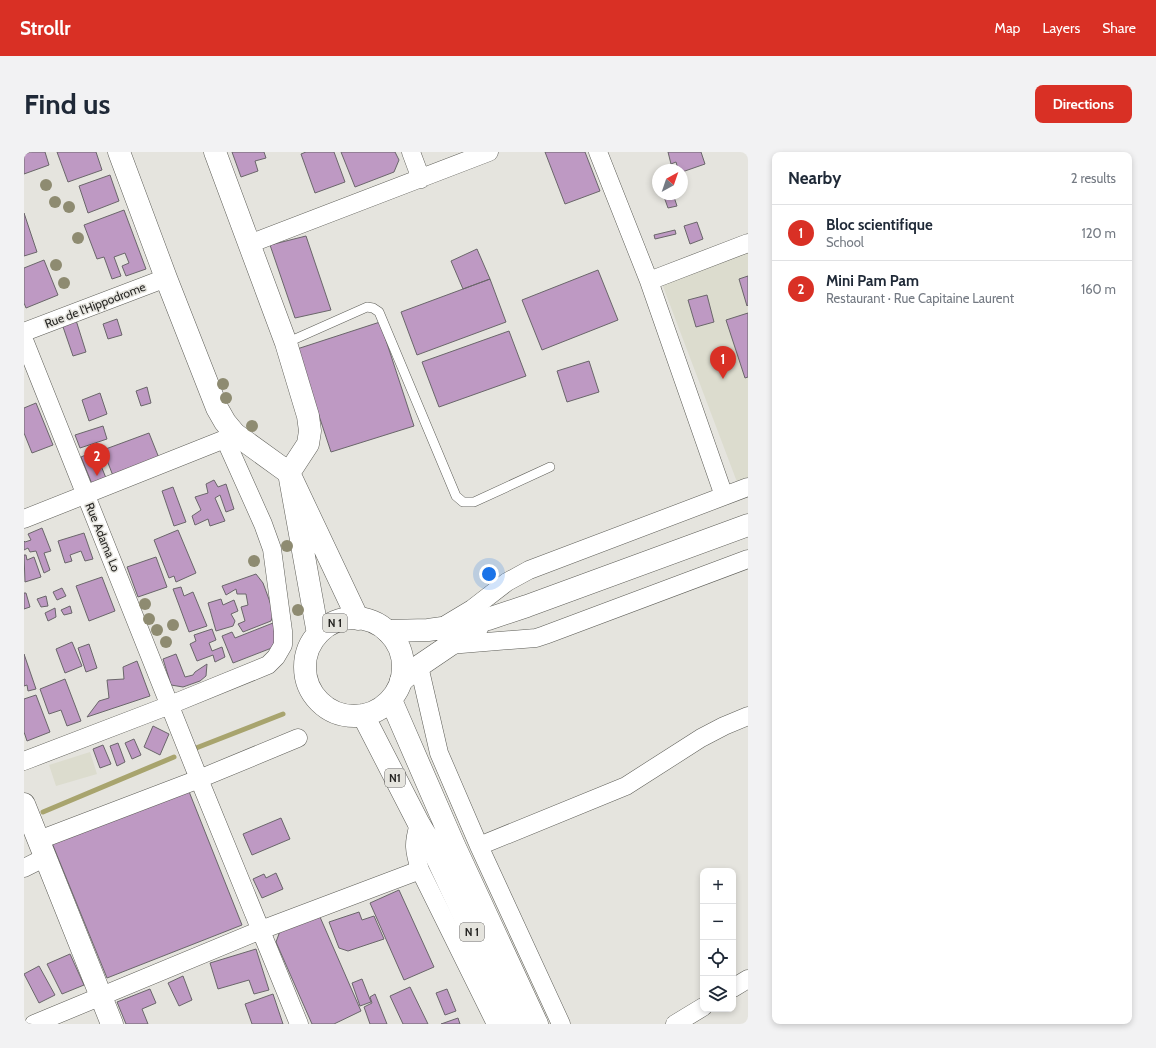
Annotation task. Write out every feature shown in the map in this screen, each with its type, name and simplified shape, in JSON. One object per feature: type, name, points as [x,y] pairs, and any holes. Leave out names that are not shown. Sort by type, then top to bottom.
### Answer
[{"type":"main road","points":[[120,152],[166,278],[217,408],[225,422],[230,437],[289,473],[308,444],[310,431],[308,416],[286,343],[215,152]]},
{"type":"main road","name":"N 1","points":[[289,473],[358,619]]},
{"type":"main road","name":"N 1","points":[[289,473],[318,634]]},
{"type":"main road","points":[[401,681],[419,666],[444,637],[488,619],[748,525]]},
{"type":"main road","name":"N 1","points":[[347,619],[358,619],[373,623],[387,631],[394,639],[399,649],[403,670],[397,691],[391,700],[374,712],[352,716],[331,710],[322,704],[314,695],[309,686],[305,664],[307,653],[318,634],[336,622],[347,619]]},
{"type":"main road","points":[[387,631],[444,637]]},
{"type":"main road","name":"N 1","points":[[391,700],[454,845],[537,1024]]},
{"type":"main road","name":"N1","points":[[363,715],[424,831]]},
{"type":"main road","points":[[24,804],[112,1024]]},
{"type":"main road","name":"N 1","points":[[424,831],[515,1024]]},
{"type":"street","points":[[411,152],[421,178]]},
{"type":"street","points":[[249,244],[489,152]]},
{"type":"street","points":[[598,152],[649,281],[724,496]]},
{"type":"street","points":[[649,281],[748,243]]},
{"type":"street","name":"Rue de l'Hippodrome","points":[[24,332],[166,278]]},
{"type":"street","name":"Rue Adama Lo","points":[[24,340],[199,779],[299,1024]]},
{"type":"street","points":[[24,519],[230,437],[272,549],[283,630],[282,645],[276,657],[268,665],[170,705],[24,761]]},
{"type":"street","points":[[444,637],[467,612],[507,582],[529,570],[748,487]]},
{"type":"street","points":[[444,637],[531,638],[545,635],[746,565]]},
{"type":"street","points":[[419,666],[439,753],[479,846],[561,1024]]},
{"type":"street","points":[[479,846],[626,786],[701,738],[748,716]]},
{"type":"street","points":[[24,868],[42,849],[199,779],[298,738]]},
{"type":"street","points":[[424,831],[414,838],[414,850],[420,870],[496,1024]]},
{"type":"street","points":[[34,1024],[261,930],[420,870]]},
{"type":"street","points":[[736,986],[748,979]]},
{"type":"street","points":[[674,1024],[700,1009]]},
{"type":"lane","points":[[286,343],[367,307],[373,308],[379,312],[456,496],[463,502],[474,502],[550,467]]},
{"type":"shaded area","points":[[748,251],[748,477],[737,482],[661,281]]},
{"type":"shaded area","points":[[90,752],[97,774],[56,786],[49,765]]},
{"type":"building","points":[[31,152],[45,152],[49,165],[24,174],[24,154]]},
{"type":"building","points":[[57,152],[96,152],[102,170],[68,182]]},
{"type":"building","points":[[232,152],[264,152],[266,158],[255,161],[258,171],[241,177]]},
{"type":"building","points":[[306,152],[334,152],[345,182],[315,193],[301,154]]},
{"type":"building","points":[[341,152],[395,152],[399,160],[394,172],[355,187]]},
{"type":"building","points":[[545,152],[585,152],[600,191],[565,204]]},
{"type":"building","points":[[668,152],[701,152],[705,164],[688,170],[688,164],[677,164],[676,162],[671,164]]},
{"type":"building","points":[[110,175],[119,201],[88,213],[79,186]]},
{"type":"building","points":[[665,200],[675,200],[677,206],[668,208]]},
{"type":"building","points":[[124,210],[146,269],[126,276],[122,266],[129,263],[125,253],[114,257],[121,276],[112,279],[104,257],[97,259],[84,225]]},
{"type":"building","points":[[24,213],[37,252],[24,256]]},
{"type":"building","points":[[697,222],[703,239],[690,244],[684,226]]},
{"type":"building","points":[[675,230],[676,234],[655,239],[654,235]]},
{"type":"building","points":[[306,236],[331,310],[295,318],[270,245]]},
{"type":"building","points":[[477,249],[490,279],[463,289],[451,261]]},
{"type":"building","points":[[44,260],[58,295],[26,308],[24,303],[24,268]]},
{"type":"building","points":[[598,270],[618,320],[542,350],[522,300]]},
{"type":"building","points":[[748,276],[748,305],[747,306],[739,279]]},
{"type":"building","points":[[490,279],[506,322],[417,355],[401,312]]},
{"type":"building","points":[[707,295],[714,322],[696,327],[688,300]]},
{"type":"building","points":[[748,313],[748,377],[745,378],[726,320]]},
{"type":"building","points":[[75,317],[86,352],[73,356],[61,321]]},
{"type":"building","points":[[117,319],[122,335],[108,339],[103,324]]},
{"type":"building","points":[[380,322],[414,426],[331,452],[297,349]]},
{"type":"building","points":[[509,331],[526,376],[439,407],[422,362]]},
{"type":"building","points":[[589,361],[599,392],[567,402],[557,371]]},
{"type":"building","points":[[147,387],[151,403],[141,406],[136,391]]},
{"type":"building","points":[[100,393],[107,414],[89,421],[82,400]]},
{"type":"building","points":[[36,403],[53,445],[32,453],[24,433],[24,408]]},
{"type":"building","points":[[103,426],[107,439],[80,448],[75,435]]},
{"type":"building","points":[[149,433],[161,463],[115,481],[103,450]]},
{"type":"building","points":[[95,451],[106,478],[92,484],[81,457]]},
{"type":"building","points":[[214,480],[218,487],[226,484],[234,509],[226,512],[220,495],[215,498],[225,521],[210,526],[208,519],[195,525],[192,516],[201,510],[195,497],[208,493],[206,484]]},
{"type":"building","points":[[173,487],[186,522],[174,526],[162,491]]},
{"type":"building","points":[[42,528],[51,551],[44,553],[50,570],[44,573],[36,551],[30,552],[28,548],[24,550],[24,541],[31,540],[28,534]]},
{"type":"building","points":[[178,530],[196,573],[176,582],[174,576],[169,578],[154,540]]},
{"type":"building","points":[[84,533],[93,559],[85,561],[81,551],[70,555],[72,561],[65,563],[58,541]]},
{"type":"building","points":[[24,555],[26,555],[27,560],[34,557],[41,577],[25,582]]},
{"type":"building","points":[[156,557],[167,587],[138,597],[127,567]]},
{"type":"building","points":[[256,574],[263,583],[274,613],[271,621],[243,632],[238,624],[245,621],[241,607],[248,605],[246,594],[237,594],[236,589],[226,595],[222,586]]},
{"type":"building","points":[[102,577],[115,611],[89,621],[76,586]]},
{"type":"building","points":[[181,587],[184,596],[193,592],[207,626],[189,632],[173,589]]},
{"type":"building","points":[[62,588],[66,596],[57,600],[53,592]]},
{"type":"building","points":[[24,593],[26,593],[30,607],[24,609]]},
{"type":"building","points":[[46,596],[48,606],[41,607],[37,599]]},
{"type":"building","points":[[221,599],[223,605],[234,600],[238,611],[231,614],[235,621],[233,626],[216,631],[208,603]]},
{"type":"building","points":[[70,606],[72,613],[64,615],[61,610]]},
{"type":"building","points":[[55,608],[56,617],[48,621],[45,613]]},
{"type":"building","points":[[273,623],[282,644],[233,663],[222,636],[232,632],[235,638]]},
{"type":"building","points":[[212,629],[216,640],[209,643],[212,651],[222,647],[225,657],[215,662],[213,655],[197,661],[190,644],[196,641],[194,635]]},
{"type":"building","points":[[72,642],[82,666],[65,673],[56,649]]},
{"type":"building","points":[[89,644],[97,668],[86,672],[78,648]]},
{"type":"building","points":[[24,654],[36,689],[28,691],[27,685],[24,686]]},
{"type":"building","points":[[176,654],[185,677],[193,675],[207,664],[206,676],[200,681],[183,687],[171,685],[163,659]]},
{"type":"building","points":[[137,661],[150,696],[87,717],[99,701],[109,698],[107,680],[124,679],[123,667]]},
{"type":"building","points":[[65,679],[81,721],[67,726],[61,710],[49,714],[40,689]]},
{"type":"building","points":[[36,695],[50,732],[27,741],[24,732],[24,699]]},
{"type":"building","points":[[153,726],[169,734],[160,755],[144,747]]},
{"type":"building","points":[[134,739],[141,755],[132,759],[125,743]]},
{"type":"building","points":[[118,743],[125,762],[117,766],[110,746]]},
{"type":"building","points":[[103,745],[111,764],[100,768],[93,749]]},
{"type":"building","points":[[188,789],[242,925],[107,978],[52,843]]},
{"type":"building","points":[[281,818],[290,839],[252,855],[243,834]]},
{"type":"building","points":[[276,873],[283,889],[262,898],[253,879],[264,874],[266,878]]},
{"type":"building","points":[[399,890],[434,967],[404,980],[370,903]]},
{"type":"building","points":[[359,912],[362,920],[374,916],[384,939],[348,951],[339,948],[329,922]]},
{"type":"building","points":[[320,917],[361,1011],[334,1024],[312,1024],[276,942],[280,931]]},
{"type":"building","points":[[256,949],[269,990],[254,994],[249,980],[218,989],[210,963]]},
{"type":"building","points":[[70,954],[84,985],[62,994],[47,964]]},
{"type":"building","points":[[39,966],[55,995],[39,1003],[24,974]]},
{"type":"building","points":[[183,976],[192,1000],[179,1006],[168,983]]},
{"type":"building","points":[[362,979],[371,1002],[360,1006],[352,983]]},
{"type":"building","points":[[410,987],[428,1024],[403,1024],[390,996]]},
{"type":"building","points":[[150,989],[156,1003],[142,1009],[148,1024],[126,1024],[117,1002]]},
{"type":"building","points":[[447,989],[456,1011],[445,1015],[436,993]]},
{"type":"building","points":[[273,994],[283,1024],[252,1024],[245,1004]]},
{"type":"building","points":[[375,994],[387,1024],[370,1024],[364,1007],[372,1003],[370,997]]},
{"type":"building","points":[[458,1018],[460,1024],[441,1024]]},
{"type":"waterway","points":[[191,750],[283,714]]},
{"type":"waterway","points":[[43,812],[174,757]]},
{"type":"place","name":"Bloc scientifique","points":[[723,379]]},
{"type":"place","name":"Mini Pam Pam","points":[[97,476]]}]
